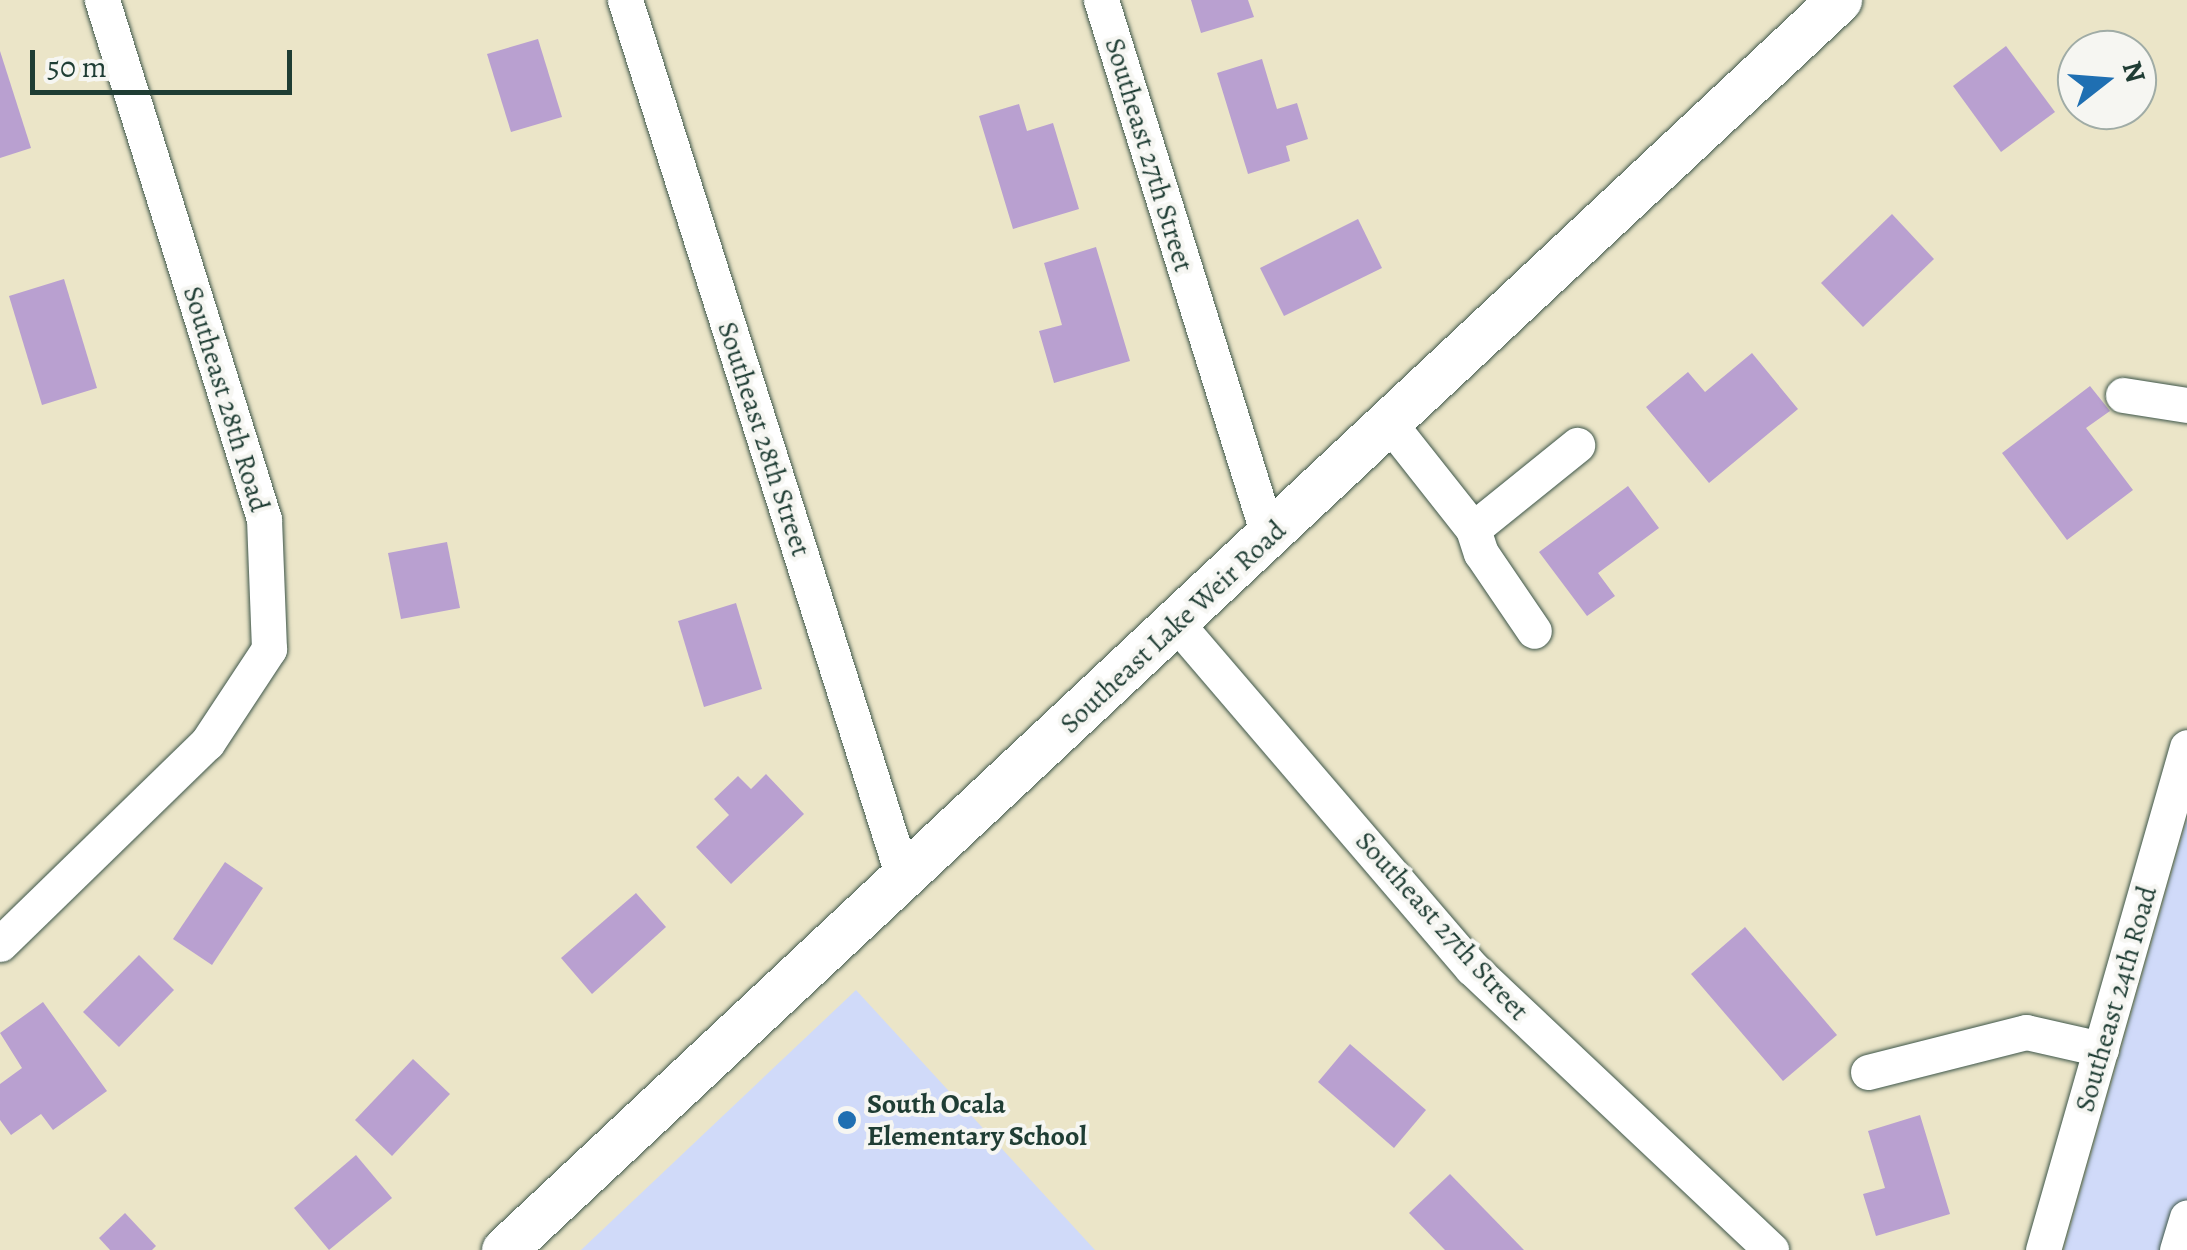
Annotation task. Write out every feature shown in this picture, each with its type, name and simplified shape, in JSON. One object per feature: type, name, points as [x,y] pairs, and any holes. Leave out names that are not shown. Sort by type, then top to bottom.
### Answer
[{"type":"main road","name":"Southeast Lake Weir Road","points":[[504,1250],[1178,624],[1839,0]]},
{"type":"street","name":"Southeast 28th Road","points":[[0,944],[206,743],[269,649],[264,519],[102,0]]},
{"type":"street","name":"Southeast 28th Street","points":[[625,0],[902,877]]},
{"type":"street","name":"Southeast 27th Street","points":[[1101,0],[1269,538]]},
{"type":"street","points":[[2124,395],[2187,405]]},
{"type":"street","points":[[1390,424],[1472,529],[1481,553],[1534,631]]},
{"type":"street","points":[[1472,529],[1576,446]]},
{"type":"street","name":"Southeast 27th Street","points":[[1178,624],[1472,968],[1771,1250]]},
{"type":"street","name":"Southeast 24th Road","points":[[2043,1250],[2187,747]]},
{"type":"street","points":[[1868,1072],[2026,1032],[2101,1050]]},
{"type":"street","points":[[2177,1250],[2187,1216]]},
{"type":"shaded area","points":[[2187,819],[2187,1250],[2064,1250],[2066,1242]]},
{"type":"shaded area","name":"South Ocala Elementary School","points":[[856,990],[1095,1250],[581,1250]]},
{"type":"building","points":[[1191,0],[1248,0],[1254,17],[1201,33]]},
{"type":"building","points":[[538,39],[562,117],[511,132],[487,54]]},
{"type":"building","points":[[2006,46],[2055,112],[2001,152],[1953,86]]},
{"type":"building","points":[[0,51],[31,148],[0,158]]},
{"type":"building","points":[[1262,59],[1277,109],[1297,103],[1308,139],[1286,146],[1290,161],[1248,174],[1217,73]]},
{"type":"building","points":[[1019,104],[1027,131],[1053,123],[1079,209],[1013,229],[979,116]]},
{"type":"building","points":[[1892,214],[1934,259],[1863,327],[1821,283]]},
{"type":"building","points":[[1358,219],[1382,268],[1284,316],[1260,268]]},
{"type":"building","points":[[1096,247],[1130,361],[1054,383],[1039,331],[1062,325],[1044,263]]},
{"type":"building","points":[[64,279],[97,388],[42,405],[9,296]]},
{"type":"building","points":[[1752,353],[1798,409],[1709,483],[1646,407],[1688,372],[1705,392]]},
{"type":"building","points":[[2090,386],[2110,411],[2086,428],[2133,490],[2067,540],[2002,453]]},
{"type":"building","points":[[1628,486],[1659,528],[1598,573],[1615,596],[1587,616],[1539,552]]},
{"type":"building","points":[[447,542],[460,608],[401,619],[388,553]]},
{"type":"building","points":[[736,603],[762,689],[704,707],[678,621]]},
{"type":"building","points":[[766,774],[804,814],[731,884],[696,847],[729,815],[714,799],[738,776],[751,789]]},
{"type":"building","points":[[225,862],[263,888],[212,965],[173,939]]},
{"type":"building","points":[[636,893],[666,927],[592,994],[561,958]]},
{"type":"building","points":[[1745,927],[1837,1035],[1783,1081],[1691,974]]},
{"type":"building","points":[[139,955],[174,990],[119,1047],[83,1012]]},
{"type":"building","points":[[43,1002],[107,1091],[53,1130],[41,1114],[11,1135],[0,1120],[0,1084],[22,1068],[0,1033]]},
{"type":"building","points":[[1350,1044],[1426,1110],[1394,1148],[1318,1082]]},
{"type":"building","points":[[413,1059],[450,1094],[392,1156],[355,1120]]},
{"type":"building","points":[[1920,1115],[1950,1214],[1876,1236],[1863,1194],[1885,1188],[1868,1131]]},
{"type":"building","points":[[356,1155],[392,1198],[329,1250],[294,1208]]},
{"type":"building","points":[[1450,1174],[1524,1250],[1445,1250],[1409,1213]]},
{"type":"building","points":[[125,1213],[156,1246],[152,1250],[110,1250],[99,1238]]},
{"type":"place","name":"South Ocala Elementary School","points":[[847,1120]]}]
